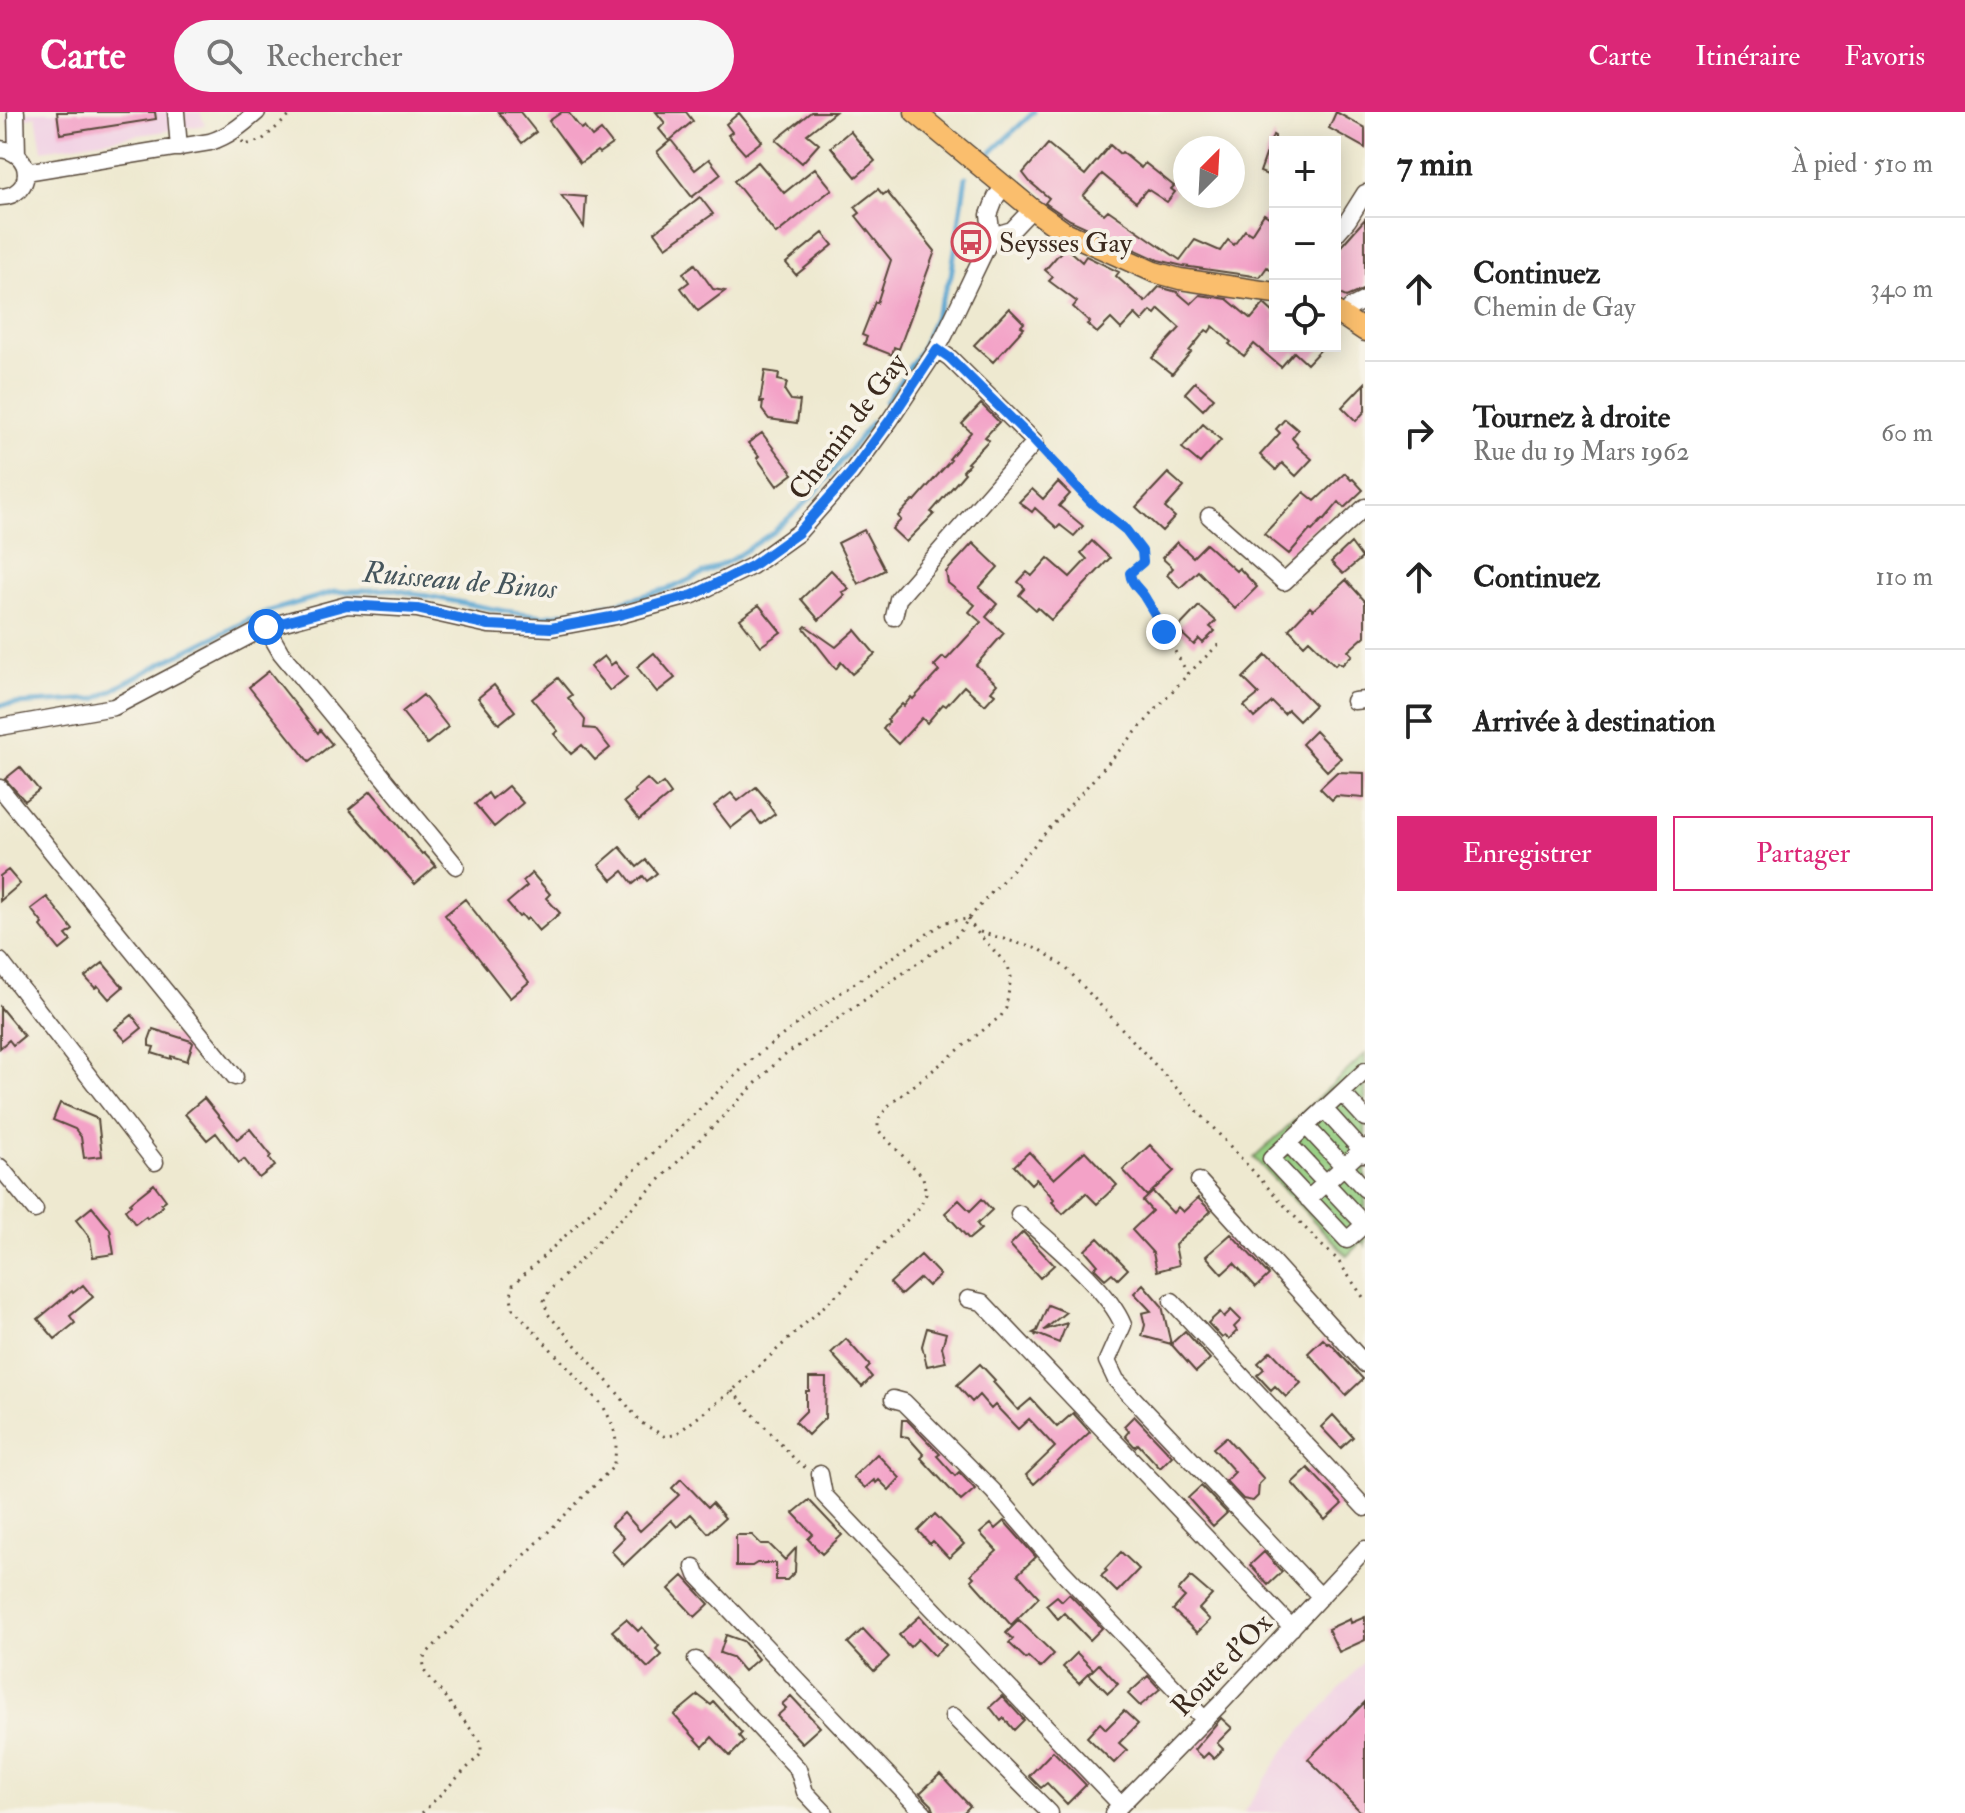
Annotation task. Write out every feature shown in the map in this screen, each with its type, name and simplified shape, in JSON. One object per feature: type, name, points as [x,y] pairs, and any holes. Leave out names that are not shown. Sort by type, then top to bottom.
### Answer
[{"type":"main road","points":[[915,112],[1004,187],[1063,231],[1154,272],[1180,279],[1269,292]]},
{"type":"main road","points":[[1341,315],[1365,331]]},
{"type":"street","points":[[16,112],[17,154]]},
{"type":"street","points":[[176,112],[179,148]]},
{"type":"street","points":[[26,172],[223,138],[257,112]]},
{"type":"street","points":[[0,149],[17,154],[26,172],[24,184],[19,190],[13,195],[0,197]]},
{"type":"street","name":"Chemin de Gay","points":[[0,727],[114,707],[266,627],[347,605],[417,609],[489,625],[551,628],[616,616],[693,595],[752,566],[798,533],[851,473],[890,420],[937,349],[992,236],[989,215],[1004,187]]},
{"type":"street","points":[[1341,228],[1365,193]]},
{"type":"street","points":[[992,236],[1012,230],[1032,209]]},
{"type":"street","points":[[1341,313],[1365,300]]},
{"type":"street","points":[[894,617],[898,599],[1035,442],[950,358],[937,349]]},
{"type":"street","points":[[1209,516],[1284,582],[1365,507]]},
{"type":"street","points":[[266,627],[281,653],[456,866]]},
{"type":"street","points":[[0,788],[235,1077]]},
{"type":"street","points":[[0,961],[155,1162]]},
{"type":"street","points":[[1288,1143],[1365,1224],[1347,1240],[1271,1159],[1324,1109],[1363,1075]]},
{"type":"street","points":[[1342,1093],[1365,1118]]},
{"type":"street","points":[[1308,1199],[1364,1150],[1324,1109]]},
{"type":"street","points":[[1306,1126],[1365,1189]]},
{"type":"street","points":[[0,1167],[35,1210]]},
{"type":"street","points":[[1199,1181],[1365,1364]]},
{"type":"street","points":[[1019,1214],[1093,1283],[1119,1316],[1123,1325],[1107,1361],[1116,1380],[1321,1597]]},
{"type":"street","points":[[968,1299],[982,1302],[1292,1628]]},
{"type":"street","points":[[1172,1301],[1365,1508]]},
{"type":"street","points":[[893,1399],[904,1402],[993,1491],[1061,1570],[1205,1720]]},
{"type":"street","points":[[820,1474],[824,1495],[1117,1809]]},
{"type":"street","name":"Route d'Ox","points":[[1117,1809],[1365,1549]]},
{"type":"street","points":[[694,1567],[697,1575],[924,1813]]},
{"type":"street","points":[[696,1660],[798,1769],[805,1792],[825,1813]]},
{"type":"street","points":[[953,1716],[1050,1813]]},
{"type":"path","points":[[240,138],[245,145],[262,140],[294,112]]},
{"type":"path","points":[[1035,442],[1092,503],[1126,530],[1142,551],[1143,562],[1130,573],[1131,582],[1160,620],[1188,674]]},
{"type":"path","points":[[968,919],[1008,966],[1011,977],[1006,1008],[1001,1016],[888,1106],[878,1120],[878,1130],[923,1177],[926,1194],[920,1207],[861,1266],[845,1287],[732,1391],[675,1435],[664,1436],[640,1422],[548,1314],[544,1301],[550,1290],[781,1058],[958,935],[968,919],[1188,674],[1219,644]]},
{"type":"path","points":[[422,1813],[481,1754],[481,1742],[425,1672],[425,1655],[613,1467],[617,1448],[613,1425],[603,1406],[513,1308],[513,1285],[759,1053],[821,1006],[945,922],[968,919]]},
{"type":"path","points":[[976,931],[1041,950],[1067,969],[1337,1259],[1365,1300]]},
{"type":"path","points":[[732,1391],[800,1465],[820,1474]]},
{"type":"shaded area","points":[[6,112],[200,112],[205,125],[42,150],[36,116],[7,123]]},
{"type":"shaded area","points":[[1365,1660],[1365,1813],[1243,1813],[1286,1748]]},
{"type":"green space","points":[[1365,1054],[1365,1246],[1361,1242],[1347,1256],[1254,1158]]},
{"type":"building","points":[[57,112],[155,112],[156,119],[60,134]]},
{"type":"building","points":[[498,112],[520,112],[536,132],[522,143]]},
{"type":"building","points":[[562,112],[568,112],[592,137],[601,130],[612,144],[580,163],[549,121]]},
{"type":"building","points":[[656,112],[686,112],[693,121],[669,141],[659,129],[665,123]]},
{"type":"building","points":[[811,112],[835,112],[807,134],[819,144],[802,163],[776,140]]},
{"type":"building","points":[[1336,112],[1365,128],[1365,148],[1329,128]]},
{"type":"building","points":[[739,113],[762,141],[745,154],[728,135],[732,132],[726,124]]},
{"type":"building","points":[[850,131],[875,161],[856,177],[831,147]]},
{"type":"building","points":[[671,140],[695,170],[709,159],[721,174],[692,197],[657,152]]},
{"type":"building","points":[[1048,144],[1085,175],[1110,145],[1141,168],[1145,163],[1173,185],[1173,194],[1167,202],[1147,189],[1136,202],[1102,174],[1083,196],[1104,214],[1108,210],[1180,260],[1195,240],[1220,251],[1228,240],[1234,245],[1245,230],[1251,234],[1264,214],[1269,217],[1269,268],[1260,277],[1158,260],[1070,220],[1045,203],[1049,198],[1023,173]]},
{"type":"building","points":[[1269,146],[1269,176],[1260,172]]},
{"type":"building","points":[[758,162],[784,193],[815,168],[832,189],[776,234],[734,181]]},
{"type":"building","points":[[878,189],[883,195],[887,192],[935,251],[899,349],[894,347],[892,355],[864,344],[867,337],[862,335],[877,303],[891,260],[856,216],[860,213],[855,207]]},
{"type":"building","points":[[561,195],[586,197],[584,227],[569,205]]},
{"type":"building","points":[[700,197],[713,214],[666,247],[655,232]]},
{"type":"building","points":[[1365,219],[1365,289],[1346,297],[1341,295],[1341,246]]},
{"type":"building","points":[[823,233],[833,245],[796,275],[786,263]]},
{"type":"building","points":[[1065,247],[1082,262],[1086,256],[1119,272],[1116,276],[1145,302],[1159,287],[1177,292],[1191,304],[1200,295],[1227,299],[1251,319],[1264,304],[1269,309],[1269,352],[1294,352],[1281,367],[1254,344],[1244,356],[1213,326],[1209,332],[1206,330],[1172,374],[1152,358],[1180,328],[1159,309],[1155,314],[1151,311],[1142,321],[1135,314],[1121,329],[1111,319],[1097,333],[1073,307],[1077,302],[1049,281],[1053,277],[1045,270]]},
{"type":"building","points":[[695,264],[713,289],[725,291],[698,311],[681,288],[689,282],[683,273]]},
{"type":"building","points":[[1009,308],[1024,323],[1021,326],[1024,328],[993,362],[974,345]]},
{"type":"building","points":[[1294,352],[1318,352],[1307,364]]},
{"type":"building","points":[[765,371],[779,373],[778,380],[787,382],[785,391],[791,400],[800,401],[797,423],[769,419],[762,410],[763,402],[760,402]]},
{"type":"building","points":[[1195,382],[1214,398],[1203,410],[1185,393]]},
{"type":"building","points":[[1365,383],[1365,411],[1356,421],[1342,407]]},
{"type":"building","points":[[981,404],[999,422],[985,437],[989,440],[967,463],[965,473],[931,512],[934,514],[906,542],[892,529],[901,520],[898,516],[951,460],[971,432],[962,424]]},
{"type":"building","points":[[1285,419],[1298,430],[1292,438],[1297,446],[1312,459],[1296,476],[1282,463],[1276,470],[1260,455],[1280,433],[1276,429]]},
{"type":"building","points":[[1203,424],[1221,440],[1200,463],[1182,448]]},
{"type":"building","points":[[762,433],[793,474],[777,486],[748,443]]},
{"type":"building","points":[[1168,473],[1184,487],[1165,508],[1175,517],[1162,531],[1136,507]]},
{"type":"building","points":[[1345,473],[1363,490],[1344,508],[1339,502],[1289,554],[1264,534],[1304,492],[1315,501]]},
{"type":"building","points":[[1058,482],[1070,494],[1059,506],[1083,526],[1074,536],[1060,525],[1057,528],[1035,508],[1032,512],[1019,502],[1032,489],[1043,499]]},
{"type":"building","points":[[864,530],[885,570],[858,584],[838,543]]},
{"type":"building","points":[[1092,541],[1110,558],[1051,620],[1019,595],[1025,588],[1018,582],[1027,572],[1032,576],[1048,558],[1070,577],[1087,559],[1081,553]]},
{"type":"building","points":[[1177,542],[1193,557],[1206,544],[1236,571],[1239,568],[1257,587],[1235,609],[1198,571],[1180,588],[1167,575],[1173,568],[1162,558]]},
{"type":"building","points":[[973,543],[998,567],[979,588],[997,604],[986,617],[1004,633],[976,665],[997,684],[991,691],[995,694],[985,705],[964,686],[927,723],[922,718],[898,744],[883,729],[889,722],[887,720],[902,704],[904,706],[911,697],[913,699],[939,671],[934,666],[943,657],[946,660],[981,622],[969,612],[975,605],[948,583],[946,572]]},
{"type":"building","points":[[1351,543],[1362,558],[1343,574],[1331,562]]},
{"type":"building","points":[[831,570],[849,589],[842,592],[845,595],[819,620],[801,599]]},
{"type":"building","points":[[1346,580],[1365,601],[1365,636],[1348,651],[1352,655],[1342,665],[1338,662],[1335,665],[1309,640],[1304,645],[1289,629],[1310,607],[1313,610]]},
{"type":"building","points":[[759,605],[781,632],[761,646],[740,619]]},
{"type":"building","points":[[1199,606],[1216,621],[1210,627],[1215,631],[1203,643],[1199,639],[1194,645],[1177,629]]},
{"type":"building","points":[[806,626],[836,647],[855,630],[875,654],[852,674],[841,662],[836,669],[804,628]]},
{"type":"building","points":[[654,653],[675,678],[657,692],[637,667]]},
{"type":"building","points":[[1266,655],[1315,705],[1299,721],[1288,710],[1284,714],[1272,702],[1254,718],[1244,706],[1259,694],[1243,678]]},
{"type":"building","points":[[604,656],[611,665],[615,662],[627,677],[610,691],[590,667]]},
{"type":"building","points":[[269,671],[318,733],[320,730],[332,744],[309,762],[249,687]]},
{"type":"building","points":[[558,678],[572,695],[568,698],[585,720],[584,728],[595,729],[610,748],[595,760],[582,745],[571,754],[554,734],[558,731],[532,699]]},
{"type":"building","points":[[494,685],[515,711],[499,724],[478,698]]},
{"type":"building","points":[[423,695],[448,727],[427,744],[402,712]]},
{"type":"building","points":[[1315,731],[1341,758],[1327,771],[1302,744]]},
{"type":"building","points":[[20,767],[39,790],[25,801],[5,779]]},
{"type":"building","points":[[1337,772],[1364,773],[1364,798],[1336,796],[1332,800],[1320,788]]},
{"type":"building","points":[[647,779],[656,788],[663,783],[671,794],[639,820],[624,802]]},
{"type":"building","points":[[508,786],[523,803],[494,827],[475,804],[488,793],[492,799]]},
{"type":"building","points":[[756,787],[775,814],[761,824],[752,812],[731,828],[714,806],[731,793],[738,801]]},
{"type":"building","points":[[371,791],[422,854],[436,866],[415,884],[349,809]]},
{"type":"building","points":[[620,847],[637,867],[646,860],[657,873],[647,881],[643,876],[633,884],[623,871],[612,880],[599,865]]},
{"type":"building","points":[[8,870],[20,884],[0,901],[0,876]]},
{"type":"building","points":[[532,873],[550,894],[546,898],[560,913],[539,931],[528,918],[519,917],[507,903],[527,886],[523,881]]},
{"type":"building","points":[[47,897],[73,930],[66,935],[71,941],[60,950],[31,909]]},
{"type":"building","points":[[465,899],[529,982],[510,998],[445,915]]},
{"type":"building","points":[[103,963],[123,987],[109,999],[85,977]]},
{"type":"building","points":[[0,1007],[24,1036],[13,1045],[9,1040],[0,1048]]},
{"type":"building","points":[[132,1015],[142,1028],[126,1041],[115,1029]]},
{"type":"building","points":[[153,1029],[191,1041],[187,1061],[152,1053],[154,1047],[149,1046],[149,1040]]},
{"type":"building","points":[[204,1098],[237,1139],[250,1129],[271,1155],[269,1158],[275,1166],[259,1178],[244,1159],[239,1163],[216,1133],[207,1140],[185,1114]]},
{"type":"building","points":[[60,1103],[98,1119],[102,1156],[84,1158],[81,1137],[75,1129],[53,1120]]},
{"type":"building","points":[[1150,1145],[1174,1171],[1147,1196],[1123,1170]]},
{"type":"building","points":[[1085,1151],[1117,1185],[1097,1204],[1086,1193],[1063,1214],[1036,1179],[1031,1184],[1014,1166],[1029,1152],[1054,1179]]},
{"type":"building","points":[[154,1184],[166,1200],[161,1204],[163,1206],[135,1224],[125,1210]]},
{"type":"building","points":[[1153,1192],[1173,1213],[1178,1207],[1183,1212],[1198,1198],[1211,1211],[1175,1245],[1179,1265],[1157,1271],[1153,1253],[1132,1230],[1152,1211],[1143,1201]]},
{"type":"building","points":[[982,1199],[992,1210],[977,1224],[981,1229],[969,1239],[945,1213],[959,1200],[970,1211]]},
{"type":"building","points":[[92,1207],[110,1229],[114,1254],[93,1257],[90,1238],[76,1220]]},
{"type":"building","points":[[1023,1232],[1054,1265],[1040,1278],[1010,1245]]},
{"type":"building","points":[[1231,1234],[1269,1275],[1256,1287],[1234,1263],[1222,1274],[1206,1256]]},
{"type":"building","points":[[1098,1238],[1128,1269],[1118,1279],[1112,1273],[1105,1279],[1094,1268],[1098,1265],[1085,1250]]},
{"type":"building","points":[[921,1255],[940,1275],[928,1286],[920,1278],[901,1295],[890,1283]]},
{"type":"building","points":[[1143,1284],[1162,1306],[1171,1344],[1142,1336],[1145,1325],[1142,1313],[1151,1311],[1134,1293]]},
{"type":"building","points":[[83,1285],[93,1297],[70,1316],[75,1323],[55,1339],[38,1319]]},
{"type":"building","points":[[1048,1305],[1066,1312],[1044,1330],[1067,1323],[1059,1343],[1033,1333],[1037,1331]]},
{"type":"building","points":[[1231,1310],[1241,1320],[1234,1327],[1237,1331],[1229,1339],[1225,1336],[1222,1338],[1208,1323],[1220,1312],[1224,1317]]},
{"type":"building","points":[[927,1328],[946,1333],[942,1347],[946,1362],[927,1366],[922,1346]]},
{"type":"building","points":[[1185,1331],[1210,1359],[1196,1372],[1171,1344]]},
{"type":"building","points":[[846,1339],[870,1366],[866,1370],[872,1377],[862,1387],[831,1353]]},
{"type":"building","points":[[1323,1339],[1363,1379],[1346,1395],[1308,1353]]},
{"type":"building","points":[[1271,1351],[1301,1383],[1286,1397],[1275,1386],[1271,1390],[1257,1375],[1264,1369],[1258,1363]]},
{"type":"building","points":[[980,1364],[1018,1410],[1031,1399],[1057,1427],[1073,1413],[1090,1432],[1034,1484],[1026,1475],[1055,1447],[1029,1419],[1018,1429],[995,1405],[991,1409],[979,1395],[972,1402],[957,1385]]},
{"type":"building","points":[[809,1378],[826,1378],[825,1418],[808,1435],[795,1422],[806,1411]]},
{"type":"building","points":[[1333,1415],[1353,1437],[1341,1448],[1321,1427]]},
{"type":"building","points":[[1134,1416],[1172,1456],[1160,1468],[1138,1444],[1135,1447],[1125,1436],[1129,1431],[1124,1426]]},
{"type":"building","points":[[902,1420],[907,1420],[940,1454],[937,1456],[955,1476],[959,1472],[975,1489],[961,1501],[921,1458],[924,1455],[908,1437],[901,1436]]},
{"type":"building","points":[[1226,1437],[1264,1479],[1253,1501],[1243,1499],[1226,1481],[1235,1472],[1213,1448]]},
{"type":"building","points":[[877,1454],[900,1478],[889,1490],[879,1480],[876,1483],[874,1480],[865,1488],[853,1477]]},
{"type":"building","points":[[1308,1468],[1342,1504],[1325,1520],[1292,1483]]},
{"type":"building","points":[[681,1479],[708,1507],[712,1503],[725,1518],[708,1533],[691,1514],[677,1527],[671,1520],[624,1565],[611,1551],[624,1538],[611,1525],[624,1513],[640,1531],[679,1495],[672,1488]]},
{"type":"building","points":[[1201,1486],[1227,1513],[1213,1526],[1188,1498]]},
{"type":"building","points":[[809,1500],[842,1535],[822,1554],[808,1539],[813,1534],[793,1513]]},
{"type":"building","points":[[935,1514],[964,1544],[949,1558],[918,1531]]},
{"type":"building","points":[[1004,1521],[1036,1557],[1018,1574],[1039,1597],[1011,1625],[971,1580],[974,1577],[971,1574],[997,1551],[980,1533],[991,1524],[995,1529]]},
{"type":"building","points":[[736,1535],[752,1535],[761,1544],[769,1544],[785,1560],[796,1548],[795,1572],[787,1580],[776,1580],[776,1563],[736,1566]]},
{"type":"building","points":[[1121,1552],[1139,1569],[1117,1592],[1101,1576]]},
{"type":"building","points":[[1264,1552],[1282,1572],[1268,1585],[1250,1565]]},
{"type":"building","points":[[683,1576],[709,1604],[695,1617],[669,1589]]},
{"type":"building","points":[[1191,1577],[1212,1595],[1199,1609],[1210,1620],[1197,1633],[1173,1610],[1185,1597],[1178,1591]]},
{"type":"building","points":[[1069,1594],[1102,1628],[1090,1640],[1064,1613],[1058,1619],[1046,1605],[1057,1596],[1062,1601]]},
{"type":"building","points":[[920,1616],[946,1645],[934,1656],[918,1639],[910,1647],[899,1635]]},
{"type":"building","points":[[1365,1617],[1365,1640],[1339,1652],[1328,1629],[1350,1619],[1351,1623]]},
{"type":"building","points":[[626,1619],[638,1631],[642,1627],[659,1646],[656,1649],[662,1655],[648,1668],[612,1631]]},
{"type":"building","points":[[1019,1620],[1054,1654],[1040,1668],[1009,1643],[1013,1639],[1006,1633]]},
{"type":"building","points":[[863,1629],[889,1657],[874,1671],[848,1643]]},
{"type":"building","points":[[726,1635],[743,1641],[758,1659],[744,1671],[732,1657],[720,1653]]},
{"type":"building","points":[[1077,1653],[1093,1669],[1079,1683],[1063,1667]]},
{"type":"building","points":[[1099,1664],[1118,1684],[1108,1693],[1089,1674]]},
{"type":"building","points":[[1148,1676],[1160,1689],[1140,1706],[1128,1694]]},
{"type":"building","points":[[698,1695],[711,1705],[714,1702],[742,1733],[739,1736],[744,1742],[730,1756],[712,1737],[703,1747],[674,1715]]},
{"type":"building","points":[[791,1696],[820,1727],[802,1743],[777,1716],[786,1708],[782,1704]]},
{"type":"building","points":[[1002,1696],[1024,1720],[1014,1730],[1004,1718],[1001,1721],[990,1707]]},
{"type":"building","points":[[1365,1702],[1365,1813],[1362,1813],[1308,1759]]},
{"type":"building","points":[[1124,1711],[1138,1724],[1119,1743],[1127,1750],[1114,1763],[1087,1737],[1100,1723],[1106,1729]]},
{"type":"building","points":[[1221,1718],[1232,1728],[1217,1743],[1223,1749],[1214,1759],[1208,1753],[1203,1758],[1194,1750]]},
{"type":"building","points":[[1053,1751],[1086,1785],[1067,1804],[1047,1783],[1041,1788],[1029,1776]]},
{"type":"building","points":[[940,1774],[970,1806],[963,1813],[935,1813],[920,1793]]},
{"type":"waterway","name":"Ruisseau de Binos","points":[[991,152],[1034,112]]},
{"type":"waterway","name":"Ruisseau de Binos","points":[[886,402],[921,350],[951,276],[966,177]]},
{"type":"waterway","name":"Ruisseau de Binos","points":[[0,705],[96,699],[263,613],[334,592],[391,589],[545,616],[611,605],[674,587],[731,560],[773,532],[815,494],[872,422]]},
{"type":"place","name":"Seysses Gay","points":[[971,242]]},
{"type":"route","points":[[266,627],[347,605],[417,609],[489,625],[551,628],[616,616],[693,595],[752,566],[798,533],[851,473],[937,349],[950,358],[1035,442],[1092,503],[1126,530],[1142,551],[1143,562],[1130,573],[1131,582],[1160,620],[1164,632]]}]
